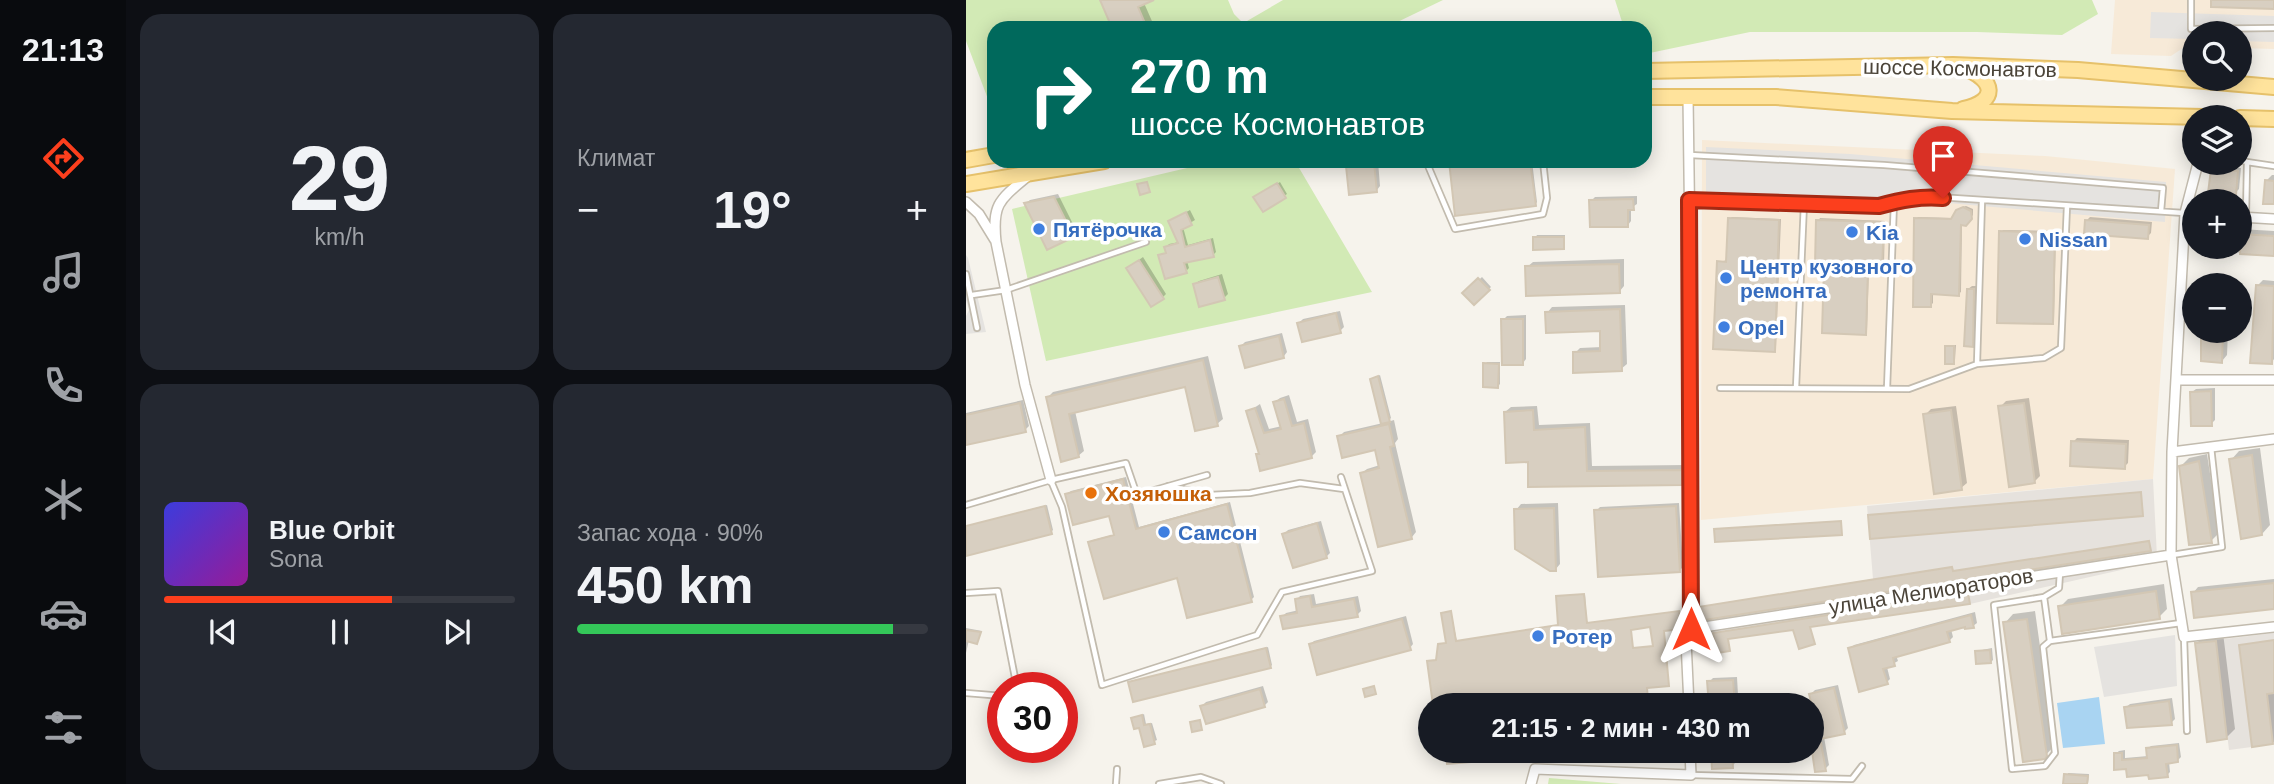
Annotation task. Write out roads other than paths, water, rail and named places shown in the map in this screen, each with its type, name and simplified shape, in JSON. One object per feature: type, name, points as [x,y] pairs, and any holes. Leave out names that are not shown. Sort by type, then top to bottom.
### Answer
[{"type":"main road","name":"шоссе Космонавтов","points":[[1652,71],[1953,65],[2078,70],[2274,88]]},
{"type":"main road","points":[[1952,111],[1975,106],[1986,99],[1989,92],[1987,82],[1979,74],[1953,65]]},
{"type":"main road","name":"шоссе Космонавтов","points":[[1652,97],[1776,97],[1952,111],[2182,119]]},
{"type":"main road","points":[[2252,118],[2274,118]]},
{"type":"main road","points":[[966,160],[987,156]]},
{"type":"main road","points":[[966,184],[1064,168]]},
{"type":"street","points":[[1688,97],[1691,629],[1686,641],[1688,693]]},
{"type":"street","points":[[1030,174],[1001,201],[993,219],[1025,385],[1051,480]]},
{"type":"street","points":[[966,202],[979,214],[996,242]]},
{"type":"street","points":[[2252,218],[2274,219]]},
{"type":"street","points":[[2186,259],[2172,452],[2171,555],[2184,637],[2274,627]]},
{"type":"street","points":[[2176,380],[2274,380]]},
{"type":"street","points":[[2172,452],[2274,439]]},
{"type":"street","name":"улица Мелиораторов","points":[[1691,629],[2171,555]]},
{"type":"street","points":[[1531,784],[1535,769],[1691,775],[1690,763]]},
{"type":"lane","points":[[2191,0],[2192,29],[2274,28]]},
{"type":"lane","points":[[1690,155],[1884,164],[2163,188],[2161,211]]},
{"type":"lane","points":[[2252,163],[2274,166]]},
{"type":"lane","points":[[1429,168],[1455,229],[1543,214],[1548,198],[1544,168]]},
{"type":"lane","points":[[1689,200],[1879,206],[1923,196],[2182,212]]},
{"type":"lane","points":[[1977,365],[1982,200]]},
{"type":"lane","points":[[1887,388],[1894,202]]},
{"type":"lane","points":[[1796,388],[1804,203]]},
{"type":"lane","points":[[1720,388],[1909,389],[1977,365],[2044,358],[2061,348],[2067,206]]},
{"type":"lane","points":[[972,295],[1006,290],[1146,242]]},
{"type":"lane","points":[[966,274],[977,328]]},
{"type":"lane","points":[[2171,555],[2222,547],[2211,447]]},
{"type":"lane","points":[[966,505],[1051,480],[1126,463],[1137,495],[1207,475]]},
{"type":"lane","points":[[1051,480],[1062,508],[1102,685],[1257,635],[1282,592],[1372,571],[1340,477]]},
{"type":"lane","points":[[1167,486],[1209,495],[1250,493],[1300,483],[1344,489]]},
{"type":"lane","points":[[2044,597],[2059,588],[2060,571]]},
{"type":"lane","points":[[966,593],[998,592],[1014,672]]},
{"type":"lane","name":"улица Мелиораторов","points":[[2044,597],[2050,641],[2043,647],[2055,752],[2045,766],[2012,769],[1994,605],[2044,597]]},
{"type":"lane","points":[[2050,641],[2182,623]]},
{"type":"lane","points":[[2184,637],[2187,731]]},
{"type":"lane","points":[[966,693],[987,695]]},
{"type":"lane","points":[[1691,775],[1852,779],[1862,766]]},
{"type":"lane","points":[[1116,784],[1117,769]]},
{"type":"lane","points":[[1159,784],[1201,777],[1221,784]]},
{"type":"water","points":[[2099,697],[2105,744],[2063,748],[2057,703]]},
{"type":"place","name":"Пятёрочка","points":[[1039,229]]},
{"type":"place","name":"Kia","points":[[1852,232]]},
{"type":"place","name":"Nissan","points":[[2025,239]]},
{"type":"place","name":"Центр кузовного ремонта","points":[[1726,278]]},
{"type":"place","name":"Opel","points":[[1724,327]]},
{"type":"place","name":"Хозяюшка","points":[[1091,493]]},
{"type":"place","name":"Самсон","points":[[1164,532]]},
{"type":"place","name":"Ротер","points":[[1538,636]]}]
